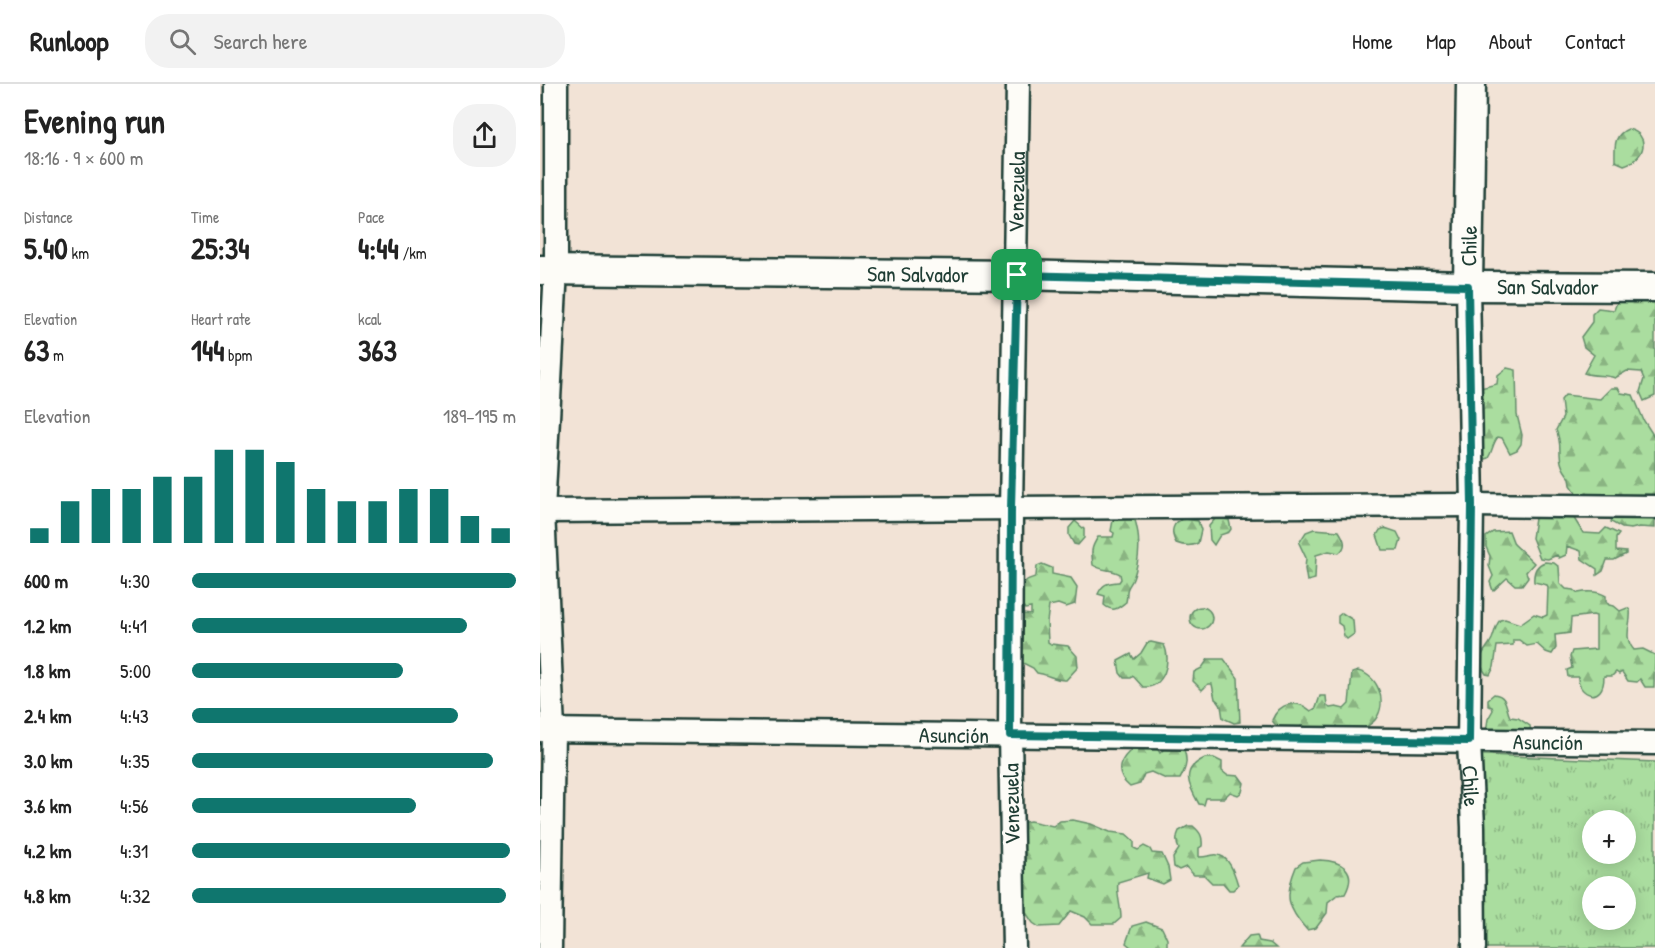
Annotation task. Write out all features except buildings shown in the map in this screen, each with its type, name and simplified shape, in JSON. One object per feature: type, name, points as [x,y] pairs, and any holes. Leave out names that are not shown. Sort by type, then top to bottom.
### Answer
[{"type":"street","points":[[550,948],[543,511],[548,270],[556,84]]},
{"type":"street","name":"Venezuela","points":[[1014,948],[1010,735],[1011,509],[1017,275],[1018,84]]},
{"type":"street","name":"Chile","points":[[1471,84],[1468,286],[1472,505],[1469,741],[1473,827],[1474,948]]},
{"type":"street","name":"San Salvador","points":[[548,270],[1017,275],[1468,286],[1655,287]]},
{"type":"street","points":[[543,511],[1472,505],[1655,507]]},
{"type":"street","name":"Asunción","points":[[546,729],[1655,743]]},
{"type":"green space","points":[[1628,129],[1640,136],[1643,147],[1637,158],[1624,165],[1615,161],[1615,146],[1617,138]]},
{"type":"green space","points":[[1620,295],[1647,296],[1655,303],[1655,396],[1644,401],[1640,392],[1644,379],[1641,372],[1627,371],[1615,378],[1584,373],[1594,355],[1584,347],[1581,337],[1592,322],[1592,314],[1598,308],[1614,310]]},
{"type":"green space","points":[[1507,368],[1516,370],[1517,415],[1522,435],[1521,444],[1517,450],[1510,453],[1502,438],[1498,437],[1488,458],[1481,460],[1472,390],[1497,384],[1498,375]]},
{"type":"green space","points":[[1611,388],[1618,388],[1621,393],[1633,395],[1644,421],[1655,438],[1655,528],[1622,528],[1611,522],[1613,516],[1585,506],[1571,485],[1570,478],[1560,459],[1560,443],[1556,430],[1563,417],[1561,400],[1565,395],[1600,399]]},
{"type":"green space","points":[[1536,512],[1572,515],[1583,533],[1600,534],[1606,528],[1619,534],[1616,538],[1616,551],[1626,552],[1626,554],[1614,560],[1607,560],[1603,571],[1597,575],[1597,569],[1582,559],[1581,551],[1567,546],[1566,555],[1559,558],[1557,555],[1548,559],[1540,558],[1532,538]]},
{"type":"green space","points":[[1114,515],[1134,517],[1139,548],[1126,602],[1113,609],[1104,605],[1105,596],[1098,594],[1106,584],[1119,582],[1120,574],[1093,565],[1092,553],[1098,537],[1113,537],[1114,533],[1111,531]]},
{"type":"green space","points":[[1216,518],[1229,520],[1231,529],[1220,535],[1214,545],[1210,540],[1209,526]]},
{"type":"green space","points":[[1185,519],[1198,521],[1201,530],[1198,543],[1190,546],[1176,543],[1174,539],[1173,528],[1177,522]]},
{"type":"green space","points":[[1075,521],[1084,529],[1084,538],[1078,545],[1074,544],[1069,535],[1069,528]]},
{"type":"green space","points":[[1385,528],[1397,532],[1401,540],[1398,550],[1382,550],[1377,535]]},
{"type":"green space","points":[[1314,529],[1339,531],[1344,545],[1339,553],[1329,551],[1316,555],[1315,579],[1307,581],[1306,558],[1299,543],[1306,532]]},
{"type":"green space","points":[[1509,531],[1514,544],[1534,563],[1526,572],[1528,577],[1522,585],[1515,585],[1507,578],[1493,591],[1490,582],[1493,576],[1489,566],[1490,556],[1486,547],[1486,537],[1493,532]]},
{"type":"green space","points":[[1545,562],[1554,563],[1559,567],[1560,583],[1566,589],[1578,593],[1600,593],[1606,596],[1609,605],[1620,611],[1627,608],[1630,610],[1628,635],[1630,645],[1634,650],[1643,649],[1655,655],[1654,687],[1645,687],[1640,679],[1637,682],[1628,681],[1622,672],[1619,674],[1616,672],[1612,676],[1604,676],[1600,691],[1591,695],[1582,689],[1578,677],[1568,677],[1567,670],[1572,668],[1570,657],[1572,651],[1596,649],[1596,616],[1593,615],[1571,618],[1570,633],[1555,635],[1556,648],[1552,654],[1537,644],[1527,646],[1519,640],[1513,640],[1513,645],[1497,646],[1494,667],[1490,675],[1486,674],[1481,658],[1500,620],[1505,619],[1520,624],[1534,614],[1543,617],[1547,615],[1548,587],[1534,582],[1537,567]]},
{"type":"green space","points":[[1042,564],[1052,568],[1052,574],[1071,578],[1077,587],[1075,604],[1066,607],[1058,604],[1049,606],[1047,622],[1048,642],[1068,646],[1077,656],[1078,667],[1066,680],[1037,673],[1033,668],[1021,662],[1020,617],[1024,614],[1031,615],[1031,608],[1025,609],[1023,606],[1021,590],[1027,580],[1036,576],[1037,566]]},
{"type":"green space","points":[[1201,607],[1209,610],[1212,618],[1209,626],[1201,629],[1193,626],[1190,618],[1193,610]]},
{"type":"green space","points":[[1342,613],[1353,620],[1354,634],[1347,639],[1342,626],[1338,623],[1338,616]]},
{"type":"green space","points":[[1147,643],[1164,645],[1166,666],[1161,679],[1156,684],[1143,687],[1133,676],[1124,678],[1120,673],[1118,661],[1131,654],[1134,659]]},
{"type":"green space","points":[[1208,659],[1224,659],[1238,678],[1240,722],[1234,723],[1223,718],[1221,705],[1215,699],[1212,684],[1208,684],[1202,690],[1193,681],[1194,672],[1202,668]]},
{"type":"green space","points":[[1358,671],[1371,678],[1381,698],[1379,713],[1367,727],[1351,735],[1337,726],[1330,733],[1321,727],[1301,726],[1296,730],[1286,729],[1279,727],[1272,720],[1280,709],[1289,704],[1300,705],[1311,711],[1316,708],[1320,696],[1326,696],[1327,706],[1330,708],[1344,709],[1349,704],[1352,673]]},
{"type":"green space","points":[[1494,694],[1502,697],[1510,717],[1518,718],[1530,726],[1531,735],[1486,732],[1488,719],[1493,710],[1488,706],[1488,699]]},
{"type":"green space","points":[[1136,746],[1157,748],[1160,753],[1167,746],[1183,747],[1186,763],[1180,779],[1166,779],[1151,772],[1144,774],[1140,784],[1130,787],[1121,776],[1120,765],[1126,755]]},
{"type":"green space","points":[[1464,754],[1655,762],[1655,948],[1474,948]]},
{"type":"green space","points":[[1205,758],[1214,758],[1222,762],[1222,771],[1227,775],[1239,776],[1244,783],[1242,792],[1238,795],[1230,792],[1224,798],[1206,798],[1204,805],[1199,804],[1188,778],[1192,767]]},
{"type":"green space","points":[[1073,820],[1110,832],[1126,834],[1134,841],[1134,848],[1138,850],[1144,846],[1152,853],[1162,854],[1168,867],[1170,880],[1163,884],[1147,878],[1148,873],[1118,882],[1121,918],[1114,924],[1092,924],[1085,917],[1071,911],[1059,926],[1039,927],[1026,913],[1021,896],[1024,864],[1010,849],[1020,823],[1030,821],[1053,826],[1060,821]]},
{"type":"green space","points":[[1188,826],[1193,826],[1201,837],[1202,846],[1199,848],[1199,857],[1219,855],[1227,861],[1238,885],[1233,890],[1229,890],[1223,883],[1212,883],[1204,875],[1194,875],[1186,867],[1179,870],[1174,867],[1173,858],[1179,849],[1178,833]]},
{"type":"green space","points":[[1320,860],[1335,862],[1346,868],[1350,879],[1349,886],[1345,894],[1337,895],[1328,902],[1327,913],[1316,928],[1307,930],[1292,908],[1290,886],[1296,867],[1303,862]]},
{"type":"green space","points":[[1146,922],[1162,928],[1167,939],[1167,948],[1132,948],[1126,943],[1132,926]]},
{"type":"green space","points":[[1257,935],[1259,941],[1270,943],[1276,948],[1239,948],[1249,936]]},
{"type":"route","points":[[1017,275],[1468,286],[1472,505],[1469,741],[1010,735],[1011,509],[1017,275]]}]
